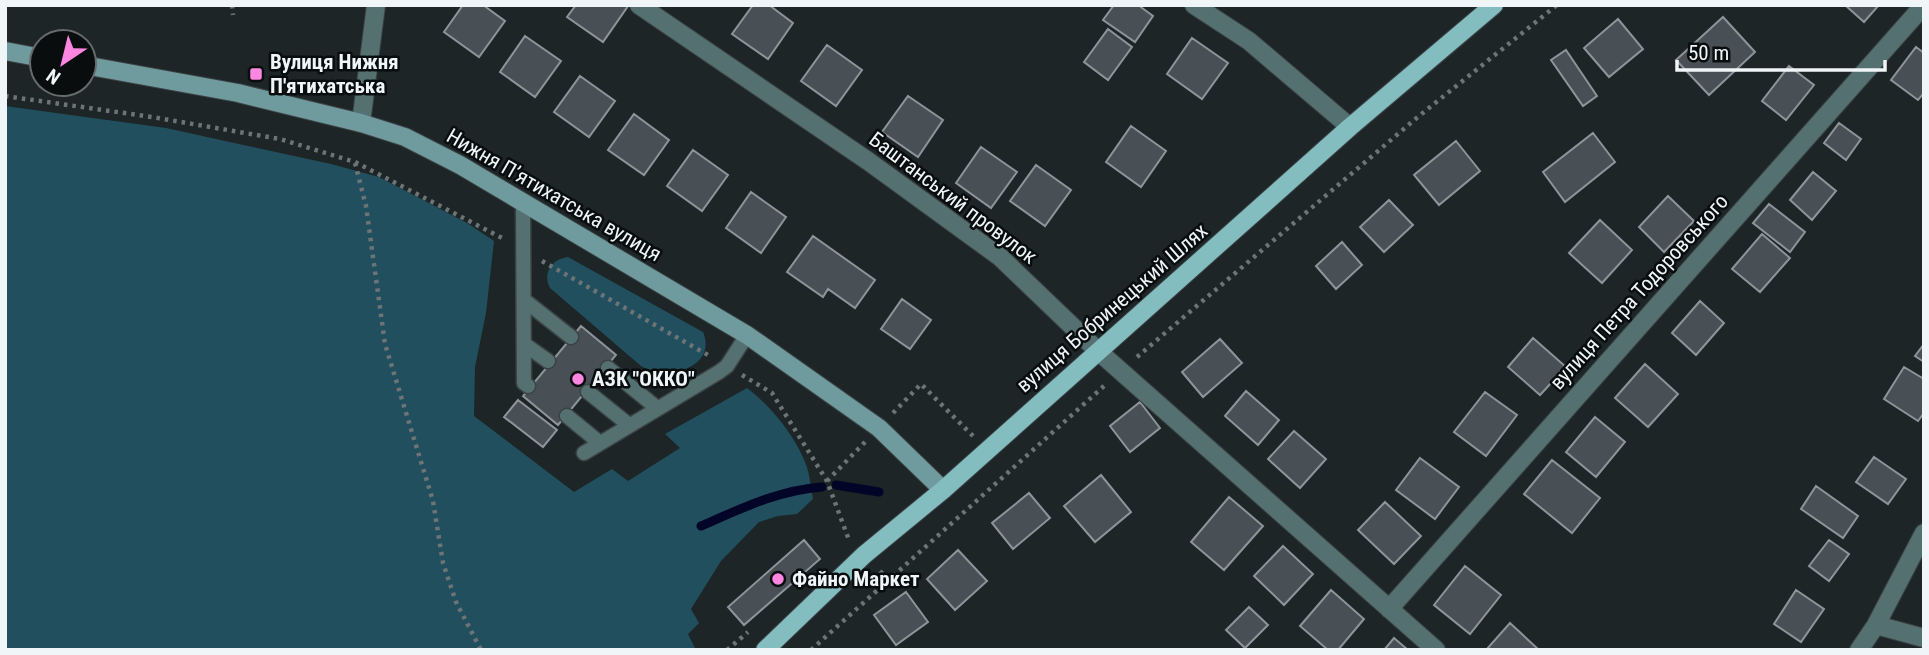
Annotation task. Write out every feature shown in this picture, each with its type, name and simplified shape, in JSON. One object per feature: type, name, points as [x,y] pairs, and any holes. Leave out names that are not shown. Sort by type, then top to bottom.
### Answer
[{"type":"main road","name":"вулиця Бобринецький Шлях","points":[[767,649],[864,555],[943,490],[1350,127],[1494,5]]},
{"type":"street","points":[[361,123],[376,5]]},
{"type":"street","name":"Баштанський провулок","points":[[639,5],[868,161],[1000,257],[1098,351],[1436,650]]},
{"type":"street","points":[[1194,5],[1248,41],[1350,127]]},
{"type":"street","name":"вулиця Петра Тодоровського","points":[[1389,609],[1924,5]]},
{"type":"street","points":[[5,51],[28,55]]},
{"type":"street","name":"Нижня Пʼятихатська вулиця","points":[[98,68],[238,93],[361,123],[405,137],[747,335],[879,428],[943,490]]},
{"type":"street","points":[[1859,650],[1876,625],[1924,533]]},
{"type":"street","points":[[1876,625],[1924,638]]},
{"type":"lane","points":[[523,203],[524,383],[528,386]]},
{"type":"lane","points":[[523,300],[570,337]]},
{"type":"lane","points":[[584,453],[727,366],[747,335]]},
{"type":"lane","points":[[524,344],[548,361]]},
{"type":"lane","points":[[608,368],[657,408]]},
{"type":"lane","points":[[588,392],[629,425]]},
{"type":"lane","points":[[567,416],[600,443]]},
{"type":"path","points":[[232,5],[233,16]]},
{"type":"path","points":[[811,650],[1122,370],[1419,116],[1557,5]]},
{"type":"path","points":[[5,96],[280,139],[355,162],[366,206],[385,344],[433,501],[443,563],[456,602],[481,650]]},
{"type":"path","points":[[772,393],[827,481],[848,539]]},
{"type":"path","points":[[727,650],[751,630]]},
{"type":"shaded area","points":[[5,106],[166,128],[379,177],[467,223],[494,241],[486,313],[475,367],[474,416],[574,492],[612,469],[628,481],[680,448],[665,434],[747,388],[773,413],[797,445],[807,467],[813,499],[797,514],[759,522],[721,561],[691,609],[699,623],[688,634],[696,650],[5,650]]},
{"type":"shaded area","points":[[568,257],[703,332],[706,344],[697,363],[676,371],[663,372],[641,366],[550,288],[547,277],[550,268],[557,261]]},
{"type":"building","points":[[463,5],[483,5],[505,21],[479,57],[444,32]]},
{"type":"building","points":[[576,5],[628,6],[603,42],[567,17]]},
{"type":"building","points":[[753,5],[769,5],[793,23],[768,59],[732,34]]},
{"type":"building","points":[[1114,5],[1138,5],[1153,16],[1135,42],[1103,20]]},
{"type":"building","points":[[1845,5],[1879,5],[1864,22]]},
{"type":"building","points":[[1723,17],[1755,52],[1709,95],[1676,60]]},
{"type":"building","points":[[1618,19],[1643,49],[1609,77],[1584,48]]},
{"type":"building","points":[[1108,29],[1132,47],[1108,80],[1084,62]]},
{"type":"building","points":[[525,36],[561,61],[535,97],[500,72]]},
{"type":"building","points":[[1192,38],[1228,63],[1202,99],[1167,74]]},
{"type":"building","points":[[827,45],[862,70],[836,106],[801,81]]},
{"type":"building","points":[[1916,47],[1924,53],[1924,93],[1918,100],[1891,80]]},
{"type":"building","points":[[1566,50],[1597,96],[1583,106],[1551,60]]},
{"type":"building","points":[[1789,66],[1814,85],[1786,120],[1762,101]]},
{"type":"building","points":[[580,76],[615,101],[589,137],[554,112]]},
{"type":"building","points":[[908,96],[943,120],[918,157],[882,132]]},
{"type":"building","points":[[634,114],[669,140],[644,175],[608,150]]},
{"type":"building","points":[[1839,123],[1861,139],[1846,160],[1824,143]]},
{"type":"building","points":[[1131,126],[1166,151],[1141,187],[1106,162]]},
{"type":"building","points":[[1593,133],[1615,162],[1565,202],[1543,172]]},
{"type":"building","points":[[1456,141],[1480,171],[1439,205],[1414,175]]},
{"type":"building","points":[[981,147],[1017,172],[991,208],[956,183]]},
{"type":"building","points":[[693,150],[728,175],[702,211],[667,186]]},
{"type":"building","points":[[1036,165],[1071,190],[1045,226],[1010,201]]},
{"type":"building","points":[[1813,172],[1836,191],[1812,220],[1790,200]]},
{"type":"building","points":[[751,192],[786,217],[761,253],[726,228]]},
{"type":"building","points":[[1668,196],[1694,221],[1664,252],[1639,227]]},
{"type":"building","points":[[1389,200],[1413,225],[1384,252],[1360,227]]},
{"type":"building","points":[[1769,204],[1805,232],[1790,252],[1753,223]]},
{"type":"building","points":[[1600,220],[1632,250],[1602,283],[1569,253]]},
{"type":"building","points":[[1762,234],[1790,258],[1760,292],[1732,269]]},
{"type":"building","points":[[813,236],[875,280],[855,308],[828,289],[823,297],[787,272]]},
{"type":"building","points":[[1342,242],[1362,265],[1336,289],[1316,266]]},
{"type":"building","points":[[902,299],[931,320],[910,349],[881,329]]},
{"type":"building","points":[[1700,301],[1724,323],[1696,355],[1672,333]]},
{"type":"building","points":[[581,326],[616,355],[558,425],[523,396]]},
{"type":"building","points":[[1533,338],[1566,367],[1540,395],[1508,367]]},
{"type":"building","points":[[1220,339],[1242,363],[1203,397],[1182,372]]},
{"type":"building","points":[[1924,344],[1924,362],[1915,356]]},
{"type":"building","points":[[1645,364],[1678,394],[1648,427],[1615,398]]},
{"type":"building","points":[[1904,367],[1924,379],[1924,413],[1918,421],[1884,399]]},
{"type":"building","points":[[1246,391],[1279,420],[1258,445],[1225,416]]},
{"type":"building","points":[[1485,392],[1517,415],[1486,456],[1454,432]]},
{"type":"building","points":[[518,400],[557,430],[543,447],[504,417]]},
{"type":"building","points":[[1140,402],[1160,428],[1130,452],[1110,426]]},
{"type":"building","points":[[1595,417],[1625,442],[1596,477],[1566,452]]},
{"type":"building","points":[[1294,431],[1326,459],[1300,488],[1268,459]]},
{"type":"building","points":[[1874,457],[1906,479],[1888,504],[1856,482]]},
{"type":"building","points":[[1420,458],[1459,487],[1435,519],[1396,490]]},
{"type":"building","points":[[1552,460],[1600,498],[1572,533],[1524,494]]},
{"type":"building","points":[[1101,475],[1131,512],[1095,542],[1064,506]]},
{"type":"building","points":[[1816,486],[1858,516],[1843,538],[1801,509]]},
{"type":"building","points":[[1029,493],[1050,518],[1013,549],[992,523]]},
{"type":"building","points":[[1229,497],[1263,526],[1224,570],[1191,542]]},
{"type":"building","points":[[1385,502],[1421,536],[1394,564],[1358,530]]},
{"type":"building","points":[[804,540],[820,559],[744,625],[728,607]]},
{"type":"building","points":[[1829,540],[1849,554],[1829,581],[1809,566]]},
{"type":"building","points":[[1283,546],[1313,574],[1284,605],[1254,576]]},
{"type":"building","points":[[958,550],[987,581],[955,610],[927,579]]},
{"type":"building","points":[[1465,566],[1501,595],[1470,634],[1434,605]]},
{"type":"building","points":[[1331,590],[1364,619],[1338,650],[1328,650],[1300,626]]},
{"type":"building","points":[[1796,590],[1824,609],[1801,642],[1774,624]]},
{"type":"building","points":[[906,592],[928,622],[896,645],[874,615]]},
{"type":"building","points":[[1249,607],[1268,625],[1245,648],[1226,630]]},
{"type":"building","points":[[1510,623],[1539,650],[1486,650]]},
{"type":"building","points":[[1394,638],[1408,650],[1384,650]]},
{"type":"waterway","points":[[836,485],[879,492]]},
{"type":"waterway","points":[[701,526],[775,496],[822,487]]},
{"type":"place","name":"Вулиця Нижня П'ятихатська","points":[[256,74]]},
{"type":"place","name":"АЗК \"ОККО\"","points":[[578,379]]},
{"type":"place","name":"Файно Маркет","points":[[778,579]]}]
